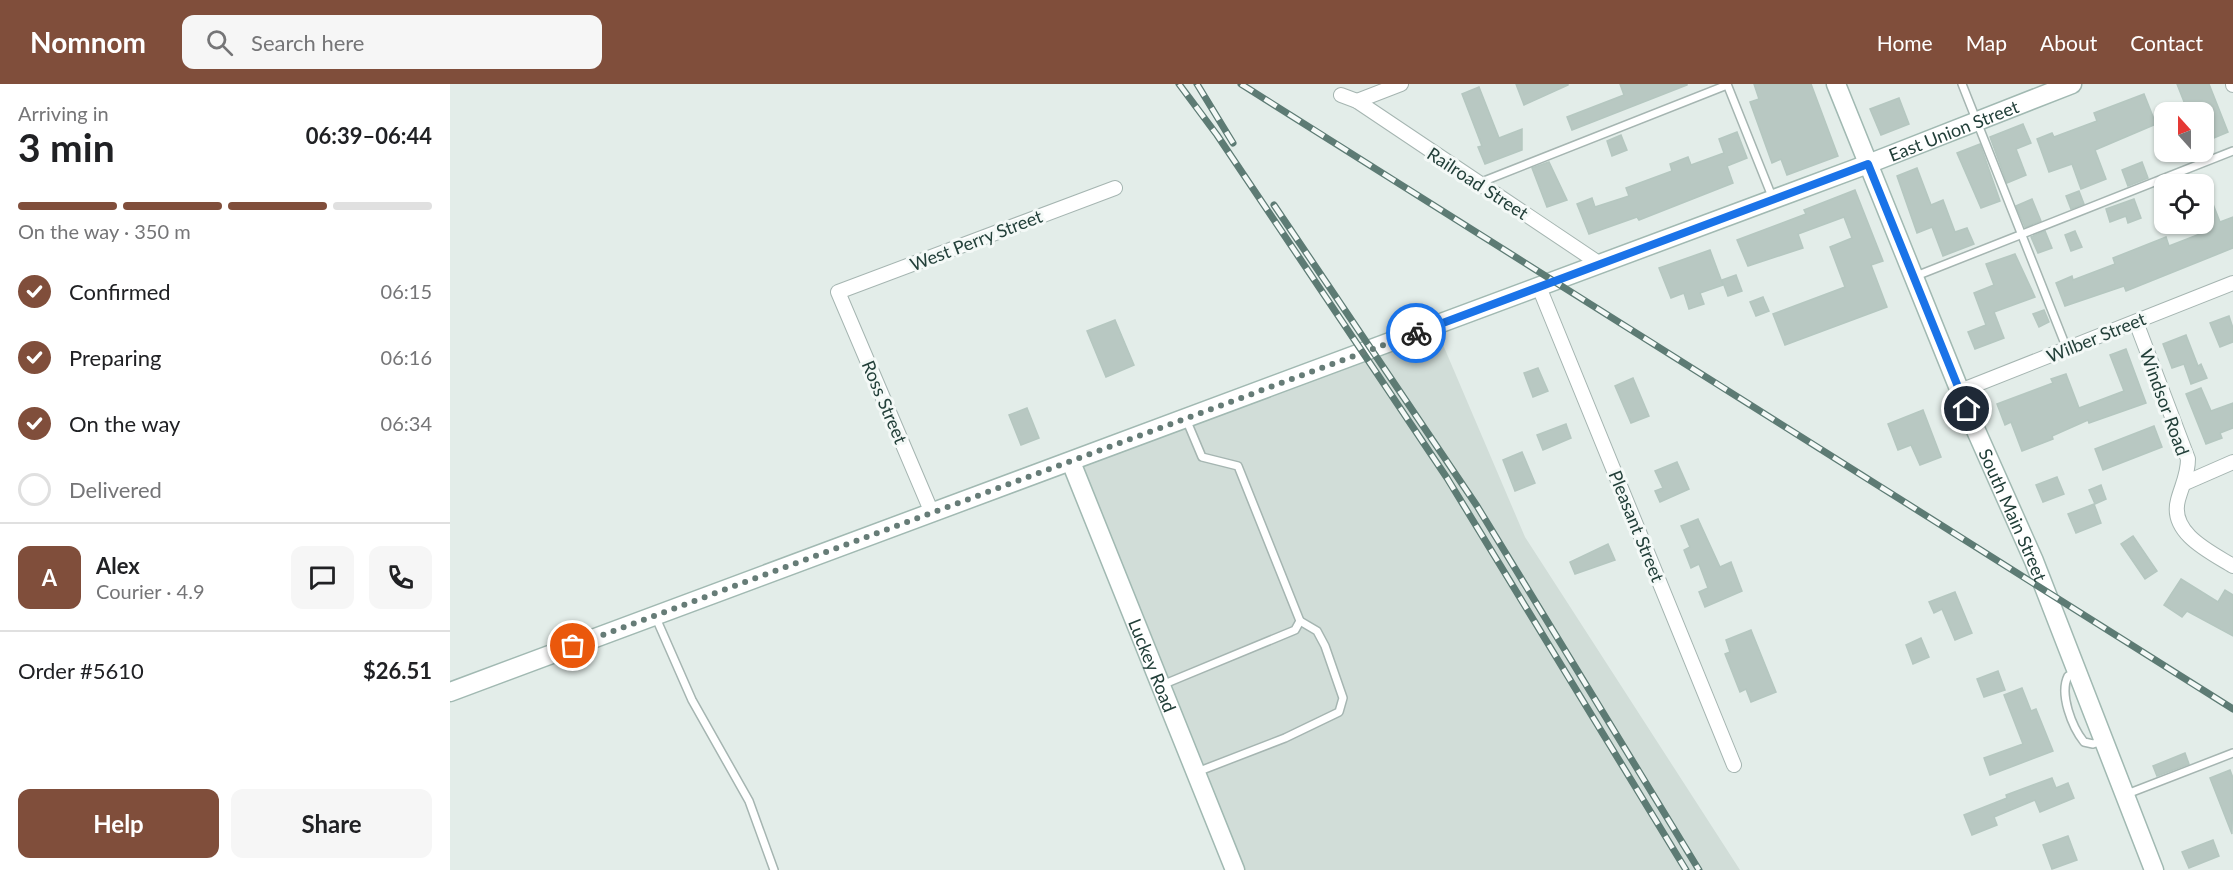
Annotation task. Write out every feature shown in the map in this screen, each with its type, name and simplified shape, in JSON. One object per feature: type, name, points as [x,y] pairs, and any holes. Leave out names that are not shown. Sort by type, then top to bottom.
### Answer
[{"type":"street","points":[[1357,101],[1401,84]]},
{"type":"street","name":"South Main Street","points":[[1836,84],[1960,391],[2034,561],[2154,870]]},
{"type":"street","name":"East Union Street","points":[[450,692],[1773,200],[2072,84]]},
{"type":"street","name":"Railroad Street","points":[[1341,95],[1357,101],[1600,264]]},
{"type":"street","name":"West Perry Street","points":[[838,292],[1115,188]]},
{"type":"street","name":"Wilber Street","points":[[1960,391],[2233,283]]},
{"type":"street","name":"Pleasant Street","points":[[1539,287],[1734,765]]},
{"type":"street","name":"Ross Street","points":[[838,292],[932,513]]},
{"type":"street","name":"Windsor Road","points":[[2136,321],[2188,459],[2185,483],[2176,507],[2178,520],[2184,532],[2233,567]]},
{"type":"street","name":"Luckey Road","points":[[1071,462],[1159,686],[1235,870]]},
{"type":"street","points":[[2185,483],[2233,462]]},
{"type":"lane","points":[[1479,183],[1727,84],[1773,200]]},
{"type":"lane","points":[[1962,84],[2067,349]]},
{"type":"lane","points":[[1914,277],[2233,151]]},
{"type":"lane","points":[[1186,418],[1202,456],[1238,466],[1300,621],[1317,631],[1325,646],[1343,698],[1339,712],[1285,738],[1195,773]]},
{"type":"lane","points":[[656,616],[692,700],[749,801],[774,870]]},
{"type":"lane","points":[[1159,686],[1294,630],[1300,621]]},
{"type":"lane","points":[[2125,795],[2233,753]]},
{"type":"shaded area","points":[[1435,326],[1525,537],[1740,870],[1239,870],[1071,462]]},
{"type":"building","points":[[1516,84],[1568,84],[1568,85],[1524,105]]},
{"type":"building","points":[[1620,84],[1687,85],[1572,130],[1567,117],[1624,95]]},
{"type":"building","points":[[1754,84],[1811,84],[1838,156],[1787,175],[1781,159],[1772,163],[1750,102],[1759,99]]},
{"type":"building","points":[[2177,84],[2209,84],[2228,132],[2214,138],[2214,102],[2184,102]]},
{"type":"building","points":[[1479,87],[1499,138],[1522,129],[1522,150],[1485,164],[1478,147],[1482,146],[1462,94]]},
{"type":"building","points":[[2144,94],[2154,119],[2154,125],[2095,150],[2106,179],[2081,189],[2072,164],[2049,172],[2037,139],[2052,133],[2054,137],[2097,121],[2094,113]]},
{"type":"building","points":[[1899,98],[1909,124],[1881,135],[1870,109]]},
{"type":"building","points":[[2023,124],[2031,143],[2016,149],[2026,175],[2007,183],[1990,137]]},
{"type":"building","points":[[1737,132],[1747,158],[1727,166],[1733,183],[1639,220],[1637,217],[1589,234],[1577,204],[1592,198],[1595,207],[1629,196],[1626,188],[1672,171],[1670,164],[1688,157],[1691,165],[1724,153],[1719,139]]},
{"type":"building","points":[[1621,135],[1627,150],[1612,156],[1607,141]]},
{"type":"building","points":[[1980,144],[2000,201],[1981,208],[1957,153]]},
{"type":"building","points":[[1549,162],[1567,200],[1547,207],[1532,168]]},
{"type":"building","points":[[2142,162],[2148,178],[2128,186],[2122,170]]},
{"type":"building","points":[[1917,168],[1931,205],[1943,200],[1955,232],[1967,228],[1974,244],[1943,256],[1932,227],[1917,233],[1897,176]]},
{"type":"building","points":[[1855,190],[1883,261],[1871,265],[1887,307],[1785,345],[1773,314],[1845,287],[1830,247],[1852,238],[1844,217],[1798,234],[1803,248],[1748,266],[1737,240],[1806,214],[1804,210]]},
{"type":"building","points":[[2079,191],[2084,204],[2071,209],[2066,196]]},
{"type":"building","points":[[2032,199],[2041,221],[2025,227],[2016,206]]},
{"type":"building","points":[[2134,199],[2141,218],[2128,223],[2126,216],[2110,222],[2106,209]]},
{"type":"building","points":[[2214,207],[2220,222],[2233,217],[2233,248],[2126,291],[2124,286],[2065,306],[2056,283],[2072,276],[2073,280],[2115,264],[2113,258],[2166,237],[2169,246],[2200,234],[2214,234]]},
{"type":"building","points":[[2045,231],[2052,248],[2038,253],[2031,237]]},
{"type":"building","points":[[2075,231],[2082,247],[2071,251],[2065,235]]},
{"type":"building","points":[[1710,250],[1723,285],[1700,293],[1704,304],[1689,309],[1684,293],[1671,298],[1659,268]]},
{"type":"building","points":[[2015,254],[2035,297],[1994,312],[2004,338],[1975,349],[1968,332],[1986,325],[1974,293],[1994,285],[1986,264]]},
{"type":"building","points":[[1736,275],[1742,291],[1728,296],[1722,280]]},
{"type":"building","points":[[1763,297],[1769,311],[1756,316],[1750,302]]},
{"type":"building","points":[[2044,310],[2049,322],[2039,327],[2033,314]]},
{"type":"building","points":[[2229,316],[2233,328],[2233,342],[2220,347],[2210,323]]},
{"type":"building","points":[[1115,320],[1134,365],[1106,377],[1087,331]]},
{"type":"building","points":[[2186,335],[2198,366],[2201,364],[2207,378],[2191,384],[2184,364],[2172,368],[2163,344]]},
{"type":"building","points":[[2126,349],[2146,403],[2089,423],[2088,420],[2052,436],[2053,439],[2022,451],[2011,422],[2005,425],[1997,404],[2053,383],[2051,379],[2066,374],[2079,408],[2124,391],[2110,355]]},
{"type":"building","points":[[1538,368],[1548,391],[1533,397],[1524,373]]},
{"type":"building","points":[[1633,378],[1649,416],[1631,423],[1615,386]]},
{"type":"building","points":[[2201,388],[2211,411],[2233,403],[2233,428],[2220,433],[2222,438],[2206,444],[2186,394]]},
{"type":"building","points":[[1027,408],[1039,438],[1021,445],[1009,415]]},
{"type":"building","points":[[1923,410],[1941,457],[1920,465],[1911,445],[1898,450],[1888,424]]},
{"type":"building","points":[[1566,424],[1571,438],[1543,450],[1537,435]]},
{"type":"building","points":[[2154,426],[2162,447],[2103,470],[2095,449]]},
{"type":"building","points":[[1522,452],[1535,483],[1515,491],[1503,460]]},
{"type":"building","points":[[1677,462],[1689,489],[1660,502],[1655,491],[1663,488],[1655,471]]},
{"type":"building","points":[[2057,477],[2064,494],[2043,502],[2036,485]]},
{"type":"building","points":[[2101,485],[2106,499],[2095,504],[2089,490]]},
{"type":"building","points":[[2094,504],[2101,523],[2076,533],[2068,514]]},
{"type":"building","points":[[1698,519],[1720,567],[1731,562],[1742,591],[1705,607],[1699,592],[1708,588],[1699,564],[1691,568],[1684,550],[1690,547],[1681,526]]},
{"type":"building","points":[[2133,536],[2157,571],[2145,579],[2121,544]]},
{"type":"building","points":[[1608,544],[1615,560],[1575,574],[1570,562]]},
{"type":"building","points":[[2181,579],[2218,602],[2225,590],[2233,595],[2233,636],[2187,611],[2182,617],[2164,605]]},
{"type":"building","points":[[1955,592],[1972,633],[1955,640],[1942,609],[1934,613],[1929,602]]},
{"type":"building","points":[[1751,630],[1776,692],[1751,702],[1746,689],[1740,692],[1725,654],[1730,652],[1726,640]]},
{"type":"building","points":[[1921,638],[1929,657],[1913,664],[1906,645]]},
{"type":"building","points":[[1998,671],[2005,690],[1984,697],[1977,679]]},
{"type":"building","points":[[2022,688],[2031,711],[2036,709],[2053,751],[1990,775],[1984,758],[2023,744],[2004,695]]},
{"type":"building","points":[[2185,753],[2189,764],[2157,776],[2153,766]]},
{"type":"building","points":[[2230,770],[2233,778],[2232,834],[2210,778]]},
{"type":"building","points":[[2052,778],[2056,788],[2068,783],[2074,798],[2040,812],[2035,800],[1994,817],[1997,825],[1972,835],[1964,815],[2007,798],[2006,795]]},
{"type":"building","points":[[2068,836],[2077,860],[2052,869],[2043,845]]},
{"type":"building","points":[[2213,840],[2219,856],[2189,868],[2182,852]]},
{"type":"railway","points":[[1179,84],[1217,135],[1447,478],[1686,870]]},
{"type":"railway","points":[[1197,84],[1233,143]]},
{"type":"railway","points":[[1241,84],[2233,709]]},
{"type":"railway","points":[[1274,205],[1477,506],[1699,870]]},
{"type":"way so far","points":[[573,646],[1416,333]]},
{"type":"route","points":[[1416,333],[1868,164],[1967,409]]}]
